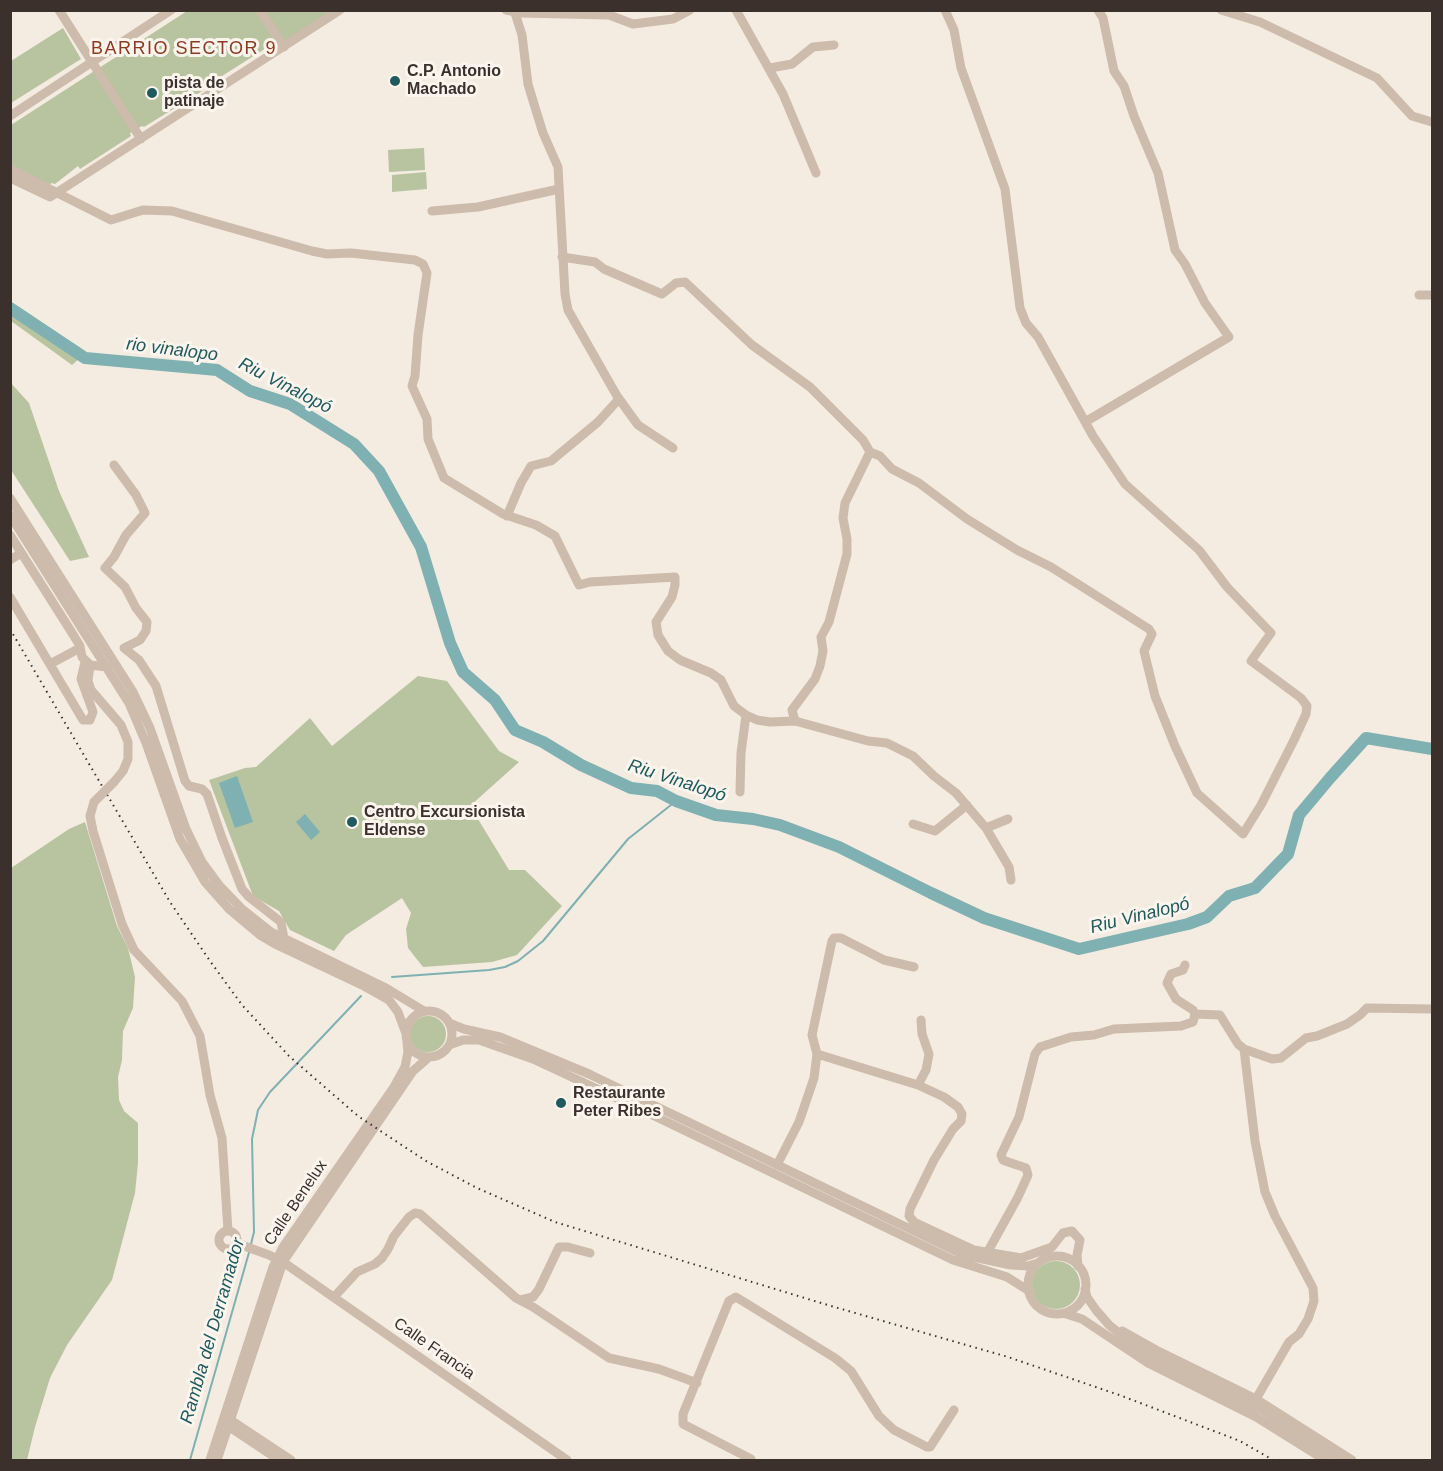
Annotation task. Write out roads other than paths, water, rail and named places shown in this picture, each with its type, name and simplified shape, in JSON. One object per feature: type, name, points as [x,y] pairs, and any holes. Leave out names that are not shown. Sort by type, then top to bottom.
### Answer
[{"type":"street","points":[[58,10],[141,139]]},
{"type":"street","points":[[10,116],[171,10]]},
{"type":"street","points":[[260,10],[284,47]]},
{"type":"street","points":[[10,178],[50,197],[340,10]]},
{"type":"street","points":[[673,448],[638,425],[619,399],[568,310],[564,294],[558,167],[543,133],[528,84],[522,35],[510,12],[609,15],[633,24],[673,19],[690,10]]},
{"type":"street","points":[[736,10],[770,68],[794,117],[816,173]]},
{"type":"street","points":[[562,257],[595,262],[604,269],[662,294],[676,283],[685,282],[752,345],[810,387],[863,440],[870,452],[880,456],[892,469],[919,483],[967,519],[1017,550],[1051,567],[1149,629],[1152,634],[1144,651],[1155,696],[1175,746],[1197,793],[1243,834],[1261,805],[1288,752],[1306,714],[1307,706],[1301,698],[1251,661],[1271,633],[1227,587],[1198,550],[1125,484],[1085,422],[1055,364],[1026,323],[1020,308],[1005,189],[961,68],[954,30],[945,10]]},
{"type":"street","points":[[1085,422],[1228,337],[1205,303],[1185,264],[1175,250],[1158,173],[1124,86],[1114,71],[1110,42],[1103,18],[1098,10]]},
{"type":"street","points":[[1221,10],[1260,22],[1377,78],[1412,116],[1432,122]]},
{"type":"street","points":[[770,68],[792,64],[813,46],[834,45]]},
{"type":"street","points":[[10,169],[111,220],[143,210],[172,211],[228,229],[319,252],[415,260],[423,264],[427,273],[412,386],[427,419],[428,438],[444,478],[472,497],[507,516],[536,525],[555,536],[579,585],[590,582],[675,577],[672,597],[656,622],[657,635],[668,651],[680,660],[711,673],[721,680],[734,706],[757,720],[795,722],[899,747],[913,756],[956,793],[986,828],[1009,867],[1011,880]]},
{"type":"street","points":[[432,211],[477,207],[559,189]]},
{"type":"street","points":[[1419,295],[1432,295]]},
{"type":"street","points":[[507,516],[531,466],[546,464],[556,457],[598,422],[619,399]]},
{"type":"street","points":[[795,722],[792,710],[815,679],[820,666],[823,651],[821,637],[829,622],[847,554],[843,518],[845,503],[870,452]]},
{"type":"street","points":[[114,465],[136,495],[145,513],[126,535],[105,568],[125,587],[136,608],[147,621],[146,631],[140,640],[124,648],[139,660],[156,686],[185,781],[189,786],[202,789],[207,794],[242,890],[281,922],[284,939]]},
{"type":"street","points":[[10,498],[138,702],[150,728],[186,829],[202,862],[219,885],[242,909],[264,927],[284,939],[386,988],[424,1011],[441,1014],[449,1023],[452,1034],[449,1045]]},
{"type":"street","points":[[10,515],[129,703],[141,729],[184,848],[210,888],[236,916],[260,935],[389,1000],[398,1012],[407,1043],[418,1055],[429,1057],[438,1055],[449,1045],[463,1040],[479,1041],[533,1059],[640,1108],[953,1260],[1007,1277],[1029,1291]]},
{"type":"street","points":[[10,535],[80,647]]},
{"type":"street","points":[[10,560],[21,553]]},
{"type":"street","points":[[10,597],[83,720],[90,720],[93,712],[81,679],[88,664]]},
{"type":"street","points":[[83,628],[80,647],[82,657],[88,664],[107,667]]},
{"type":"street","points":[[50,664],[80,647]]},
{"type":"street","points":[[88,664],[88,681],[91,690],[121,725],[128,742],[128,759],[123,771],[94,802],[90,816],[93,831],[122,924],[135,950],[182,1001],[200,1036],[210,1095],[222,1138],[228,1231]]},
{"type":"street","points":[[76,708],[88,701]]},
{"type":"street","points":[[740,792],[741,753],[746,714]]},
{"type":"street","points":[[913,824],[935,831],[967,805]]},
{"type":"street","points":[[986,828],[1008,819]]},
{"type":"street","points":[[777,1166],[799,1122],[814,1078],[817,1054],[812,1035],[834,938],[841,938],[884,960],[914,967]]},
{"type":"street","points":[[987,1253],[1028,1175],[1026,1168],[1008,1162],[1001,1158],[1001,1155],[1019,1117],[1035,1054],[1040,1047],[1071,1037],[1094,1035],[1114,1029],[1181,1026],[1193,1022],[1195,1014],[1193,1010],[1176,999],[1167,983],[1171,974],[1182,970],[1185,965]]},
{"type":"street","points":[[1195,1014],[1220,1015],[1238,1044],[1244,1049],[1272,1059],[1281,1058],[1299,1041],[1347,1024],[1360,1016],[1367,1008],[1432,1009]]},
{"type":"street","points":[[405,1031],[411,1018],[424,1011]]},
{"type":"street","points":[[918,1085],[926,1070],[929,1054],[922,1034],[921,1020]]},
{"type":"street","points":[[449,1023],[464,1029],[500,1037],[545,1055],[970,1257],[1028,1266],[1049,1257],[1062,1257],[1075,1250],[1079,1244]]},
{"type":"street","name":"Calle Benelux","points":[[210,1461],[226,1421],[280,1260],[394,1087],[407,1059],[407,1043]]},
{"type":"street","points":[[1244,1049],[1255,1141],[1265,1192],[1312,1288],[1314,1300],[1308,1320],[1299,1334],[1289,1342],[1256,1399]]},
{"type":"street","points":[[817,1054],[918,1085],[944,1097],[958,1107],[962,1114],[961,1121],[953,1129],[934,1160],[910,1209],[909,1216],[914,1222],[974,1250],[1013,1257],[1027,1257],[1052,1247],[1063,1233],[1069,1230],[1077,1235],[1078,1266],[1084,1276],[1087,1297],[1109,1325],[1148,1354],[1262,1410],[1340,1461]]},
{"type":"street","name":"Calle Benelux","points":[[280,1260],[413,1071],[429,1057]]},
{"type":"street","points":[[334,1297],[357,1272],[375,1264],[382,1258],[409,1217],[415,1213],[420,1214],[520,1300],[609,1358],[659,1369],[697,1383]]},
{"type":"street","points":[[228,1231],[236,1235],[241,1245],[229,1250],[223,1249],[219,1244],[219,1237],[228,1231]]},
{"type":"street","name":"Calle Francia","points":[[241,1245],[280,1260],[556,1458],[567,1461]]},
{"type":"street","points":[[520,1300],[533,1298],[559,1247],[590,1253]]},
{"type":"street","points":[[1062,1257],[1078,1266]]},
{"type":"street","points":[[1038,1263],[1029,1279],[1029,1291],[1033,1302],[1042,1310],[1064,1313],[1082,1319],[1148,1363],[1256,1417],[1325,1461]]},
{"type":"street","points":[[1064,1313],[1076,1307],[1085,1289]]},
{"type":"street","points":[[751,1459],[682,1424],[729,1301],[736,1297],[836,1358],[850,1371],[879,1416],[894,1430],[930,1447],[954,1410]]},
{"type":"street","points":[[1109,1325],[1256,1399],[1352,1461]]},
{"type":"street","points":[[226,1421],[279,1461]]},
{"type":"street","points":[[226,1421],[291,1461]]},
{"type":"street","name":"Calle Benelux","points":[[217,1461],[226,1421]]},
{"type":"water","points":[[237,776],[253,822],[235,828],[219,783]]},
{"type":"water","points":[[305,814],[320,832],[311,840],[296,822]]},
{"type":"waterway","name":"Riu Vinalopó","points":[[10,308],[85,358],[217,370],[250,391],[290,404],[354,444],[379,471],[421,547],[450,643],[463,672],[495,700],[515,730],[631,788],[657,791],[676,801],[716,815],[780,825],[839,847],[984,918],[1079,949],[1188,924],[1207,917],[1229,896],[1255,888],[1288,854],[1299,815],[1366,738],[1432,749]]},
{"type":"waterway","name":"Rambla del Derramador","points":[[392,977],[489,970],[505,967],[518,961],[543,941],[628,839],[676,801]]},
{"type":"waterway","name":"Rambla del Derramador","points":[[251,1244],[254,1232],[252,1139],[258,1110],[270,1092],[361,996]]},
{"type":"waterway","name":"Rambla del Derramador","points":[[190,1460],[250,1249]]},
{"type":"railway","points":[[10,629],[170,902],[242,1005],[289,1056],[358,1116],[426,1161],[477,1188],[555,1222],[1008,1357],[1122,1396],[1240,1441],[1273,1460]]},
{"type":"place","name":"C.P. Antonio Machado","points":[[395,81]]},
{"type":"place","name":"pista de patinaje","points":[[152,93]]},
{"type":"place","name":"Centro Excursionista Eldense","points":[[352,822]]},
{"type":"place","name":"Restaurante Peter Ribes","points":[[561,1103]]},
{"type":"district","name":"BARRIO SECTOR 9","points":[[184,49]]},
{"type":"water label","name":"rio vinalopo","points":[[172,350]]}]
